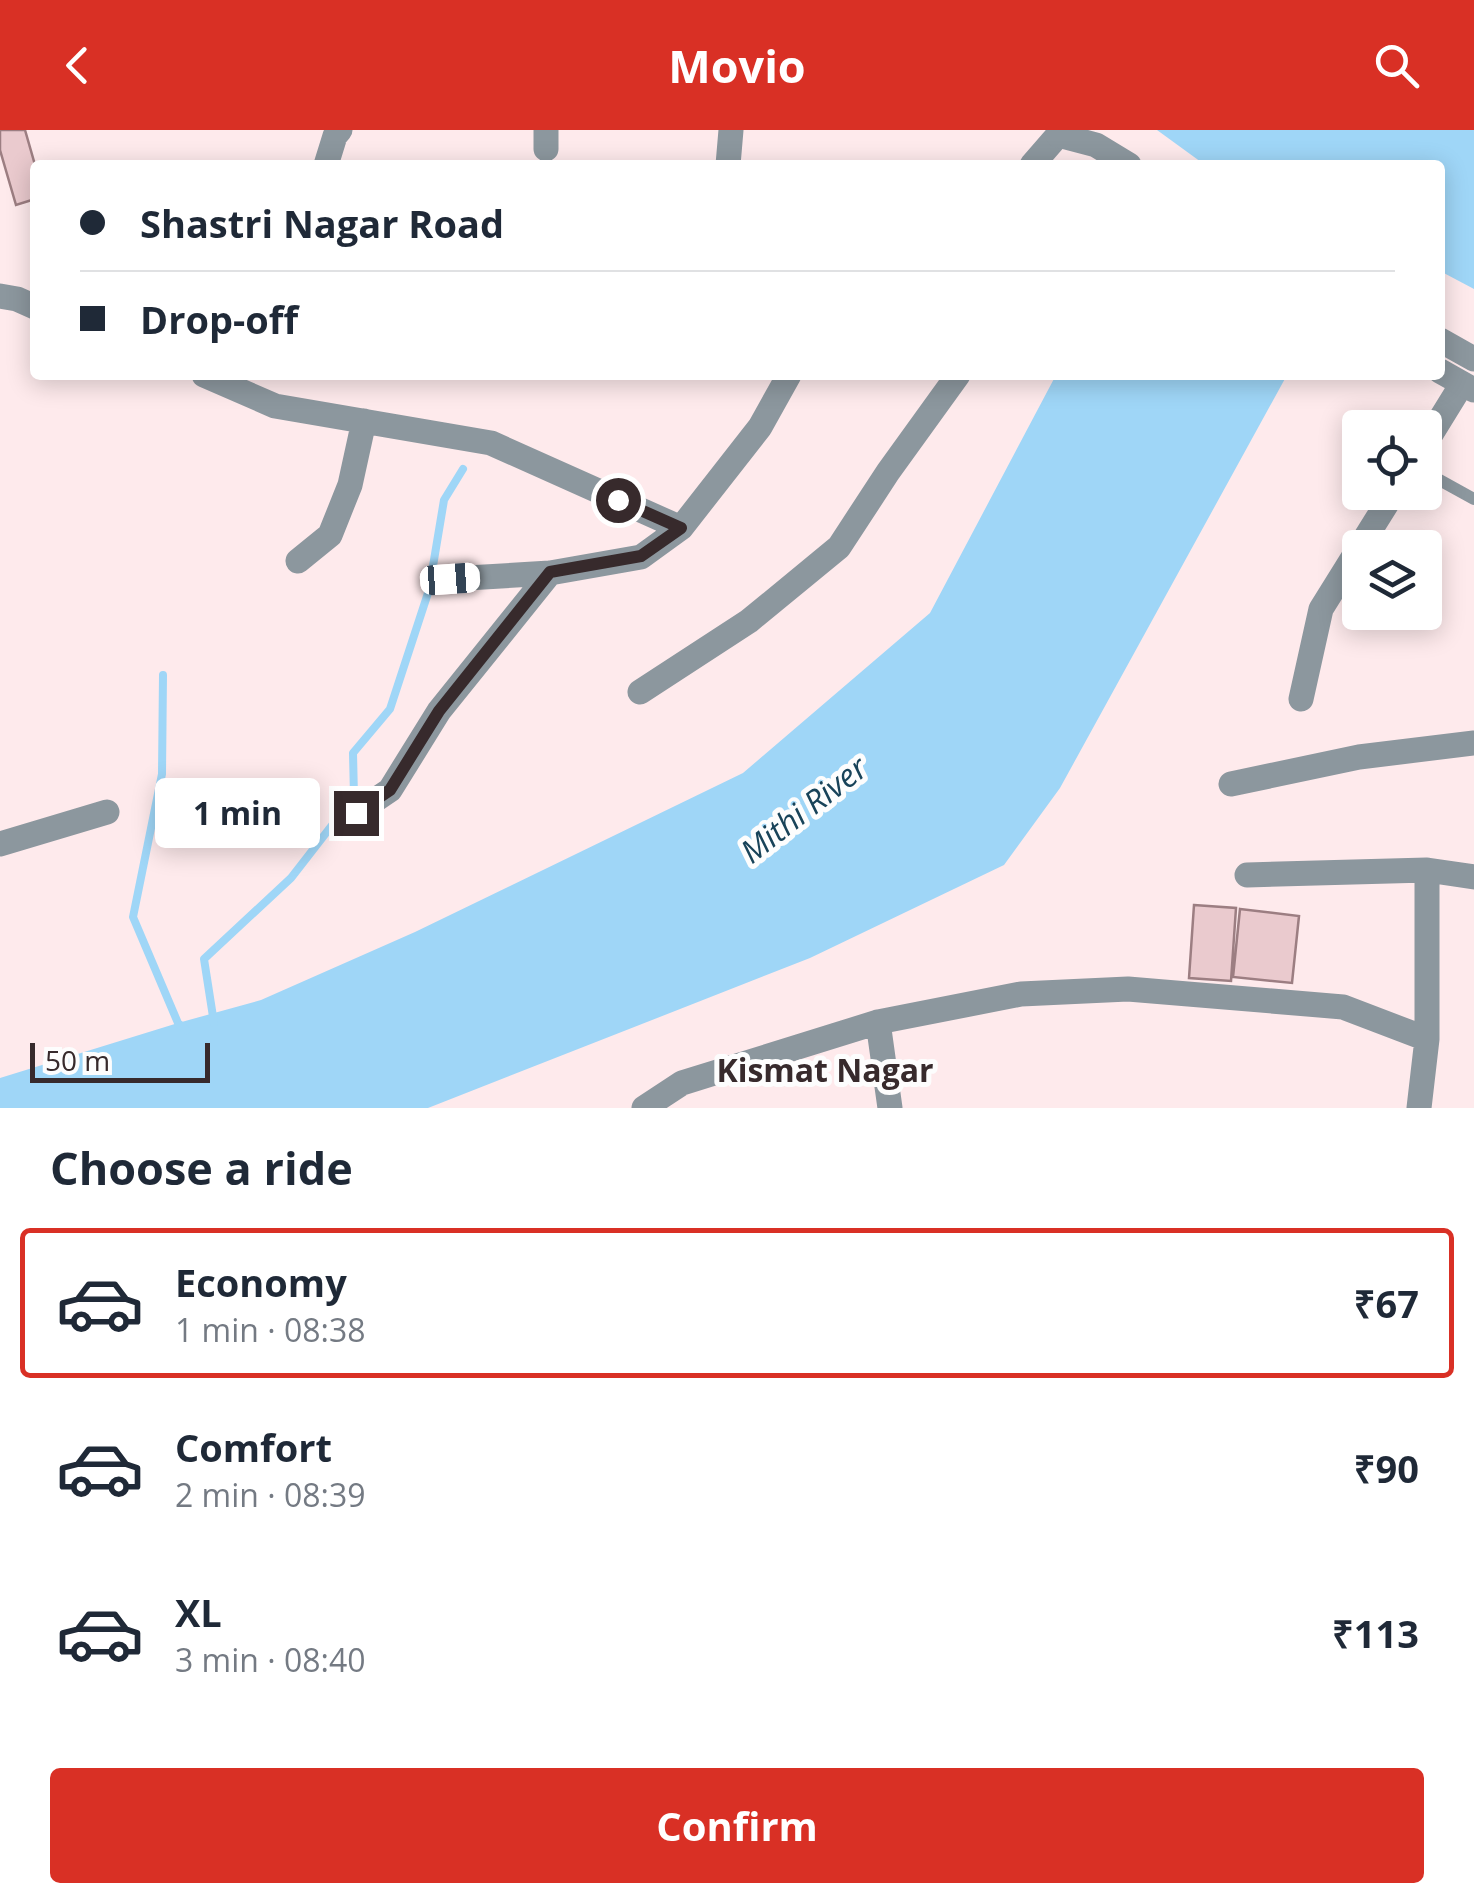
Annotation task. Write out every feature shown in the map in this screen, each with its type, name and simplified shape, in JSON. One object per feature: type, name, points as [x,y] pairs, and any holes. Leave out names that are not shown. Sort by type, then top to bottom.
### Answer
[{"type":"street","points":[[328,160],[340,130]]},
{"type":"street","points":[[728,160],[730,130]]},
{"type":"street","points":[[1035,160],[1054,132]]},
{"type":"street","points":[[1054,132],[1079,160]]},
{"type":"street","points":[[1054,132],[1096,146],[1121,160]]},
{"type":"street","points":[[0,296],[30,305]]},
{"type":"street","points":[[1445,343],[1474,359]]},
{"type":"street","points":[[215,380],[274,406],[491,443],[681,528]]},
{"type":"street","points":[[450,579],[550,572],[641,556],[681,528],[760,427],[787,380]]},
{"type":"street","points":[[640,692],[749,622],[839,547],[954,380]]},
{"type":"street","points":[[1442,413],[1459,382]]},
{"type":"street","points":[[298,561],[330,535],[350,484],[364,421]]},
{"type":"street","points":[[1301,699],[1321,608],[1383,510]]},
{"type":"street","points":[[356,813],[390,790],[439,711],[550,572]]},
{"type":"street","points":[[1231,784],[1359,757],[1474,743]]},
{"type":"street","points":[[0,844],[107,812]]},
{"type":"street","points":[[1419,1108],[1426,1039],[1428,870]]},
{"type":"street","points":[[1247,875],[1428,870],[1474,877]]},
{"type":"street","points":[[644,1108],[682,1083],[878,1022],[1021,994],[1128,989],[1344,1007],[1426,1039]]},
{"type":"street","points":[[878,1022],[890,1108]]},
{"type":"lane","points":[[1442,481],[1474,499]]},
{"type":"water","points":[[1157,130],[1474,130],[1474,289],[1445,274],[1445,160],[1198,160]]},
{"type":"water","name":"Mithi River","points":[[1053,380],[1284,380],[1060,788],[1004,865],[810,958],[428,1108],[0,1108],[0,1078],[261,1000],[415,932],[743,773],[930,613]]},
{"type":"building","points":[[0,130],[25,130],[34,160],[30,160],[30,201],[16,205],[0,150]]},
{"type":"building","points":[[1194,905],[1236,908],[1231,981],[1189,978]]},
{"type":"building","points":[[1240,909],[1299,916],[1292,983],[1233,977]]},
{"type":"waterway","points":[[214,1023],[204,959],[291,878],[354,797],[353,753],[390,709],[429,590],[444,500],[463,469]]},
{"type":"waterway","points":[[163,675],[162,774],[133,917],[178,1023],[186,1030]]},
{"type":"district","name":"Kismat Nagar","points":[[825,1071]]},
{"type":"route","points":[[356,813],[390,790],[439,711],[550,572],[641,556],[681,528],[618,500]]}]
